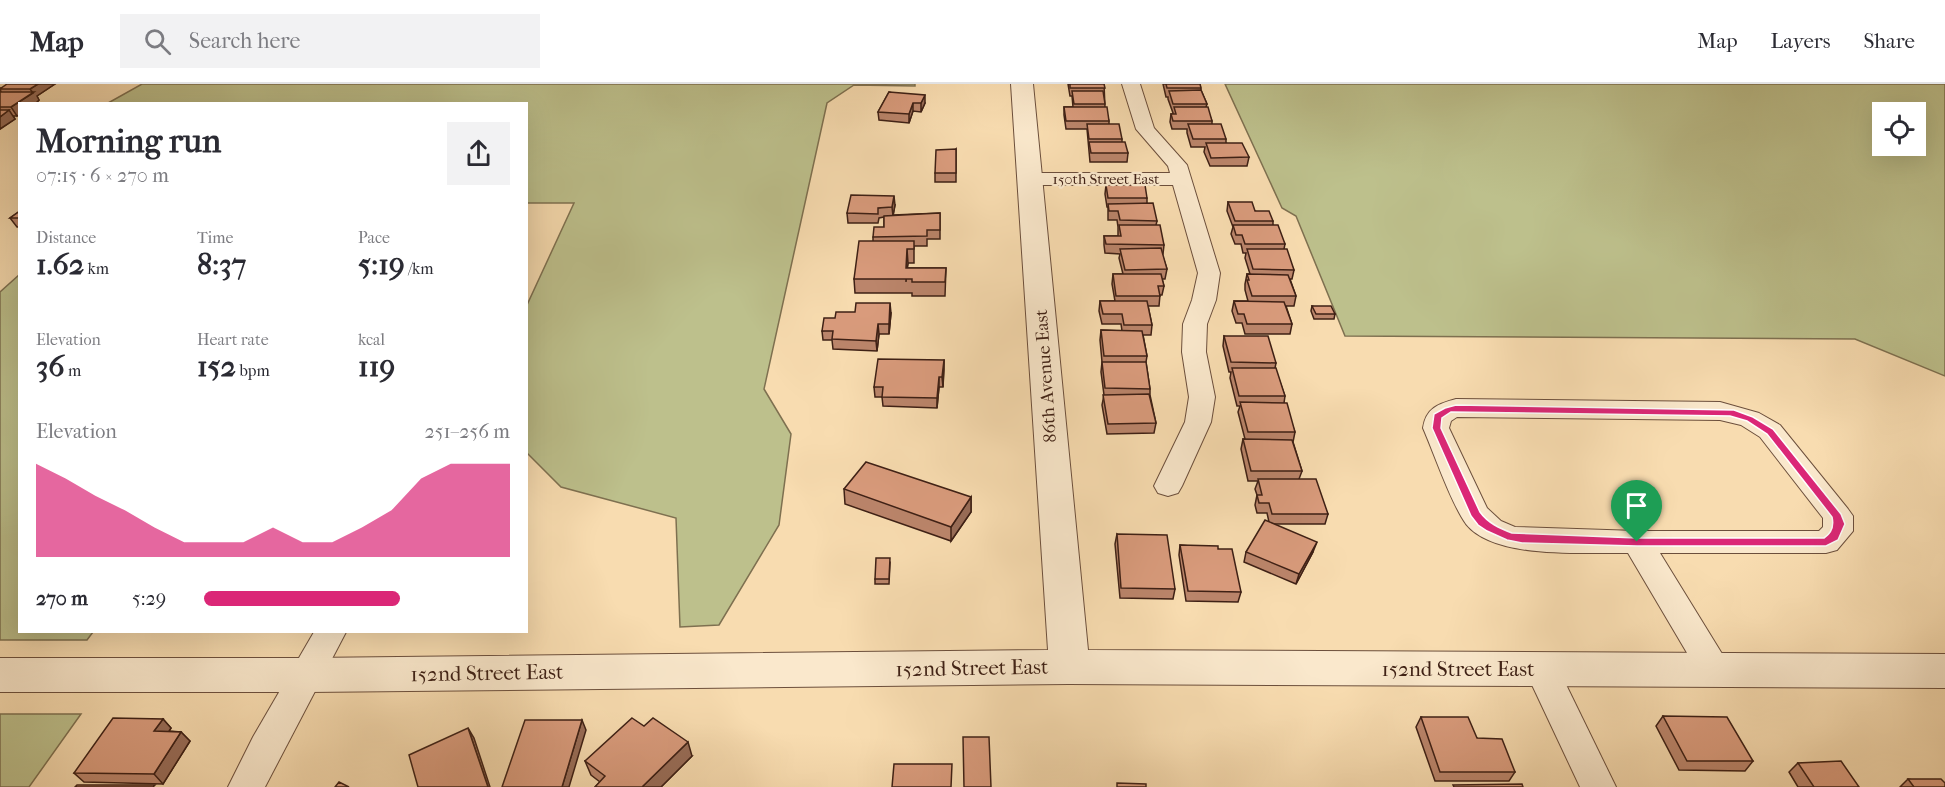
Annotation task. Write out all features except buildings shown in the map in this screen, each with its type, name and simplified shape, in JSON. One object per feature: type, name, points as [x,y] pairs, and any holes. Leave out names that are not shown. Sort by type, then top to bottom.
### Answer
[{"type":"street","name":"86th Avenue East","points":[[1022,84],[1069,668]]},
{"type":"street","points":[[1131,84],[1145,129],[1167,151],[1177,165],[1209,273],[1204,300],[1195,324],[1194,352],[1202,397],[1198,423],[1168,486]]},
{"type":"street","name":"150th Street East","points":[[1030,179],[1182,179]]},
{"type":"street","points":[[1456,408],[1730,413],[1750,419],[1770,431],[1838,516],[1839,524],[1834,537],[1826,542],[1637,542],[1522,539],[1491,529],[1475,513],[1436,428],[1438,417],[1456,408]]},
{"type":"street","points":[[1637,542],[1715,670]]},
{"type":"street","points":[[246,787],[257,763],[309,675],[330,633]]},
{"type":"street","name":"152nd Street East","points":[[0,675],[309,675],[1069,668],[1945,671]]},
{"type":"street","points":[[1542,670],[1598,787]]},
{"type":"green space","points":[[142,84],[915,84],[915,86],[854,85],[827,103],[764,389],[791,434],[779,525],[719,625],[680,627],[676,518],[561,487],[528,454],[528,303],[574,203],[528,203],[528,102],[110,102]]},
{"type":"green space","points":[[1225,84],[1945,84],[1945,376],[1855,339],[1345,336],[1296,216],[1282,208]]},
{"type":"green space","points":[[18,276],[18,633],[92,633],[87,640],[0,640],[0,292]]},
{"type":"green space","points":[[0,714],[81,714],[29,787],[0,787]]},
{"type":"route","points":[[1456,408],[1720,411],[1730,413],[1750,419],[1770,431],[1838,516],[1839,524],[1834,537],[1826,542],[1637,542],[1522,539],[1491,529],[1475,513],[1436,428],[1438,417],[1456,408]]}]
